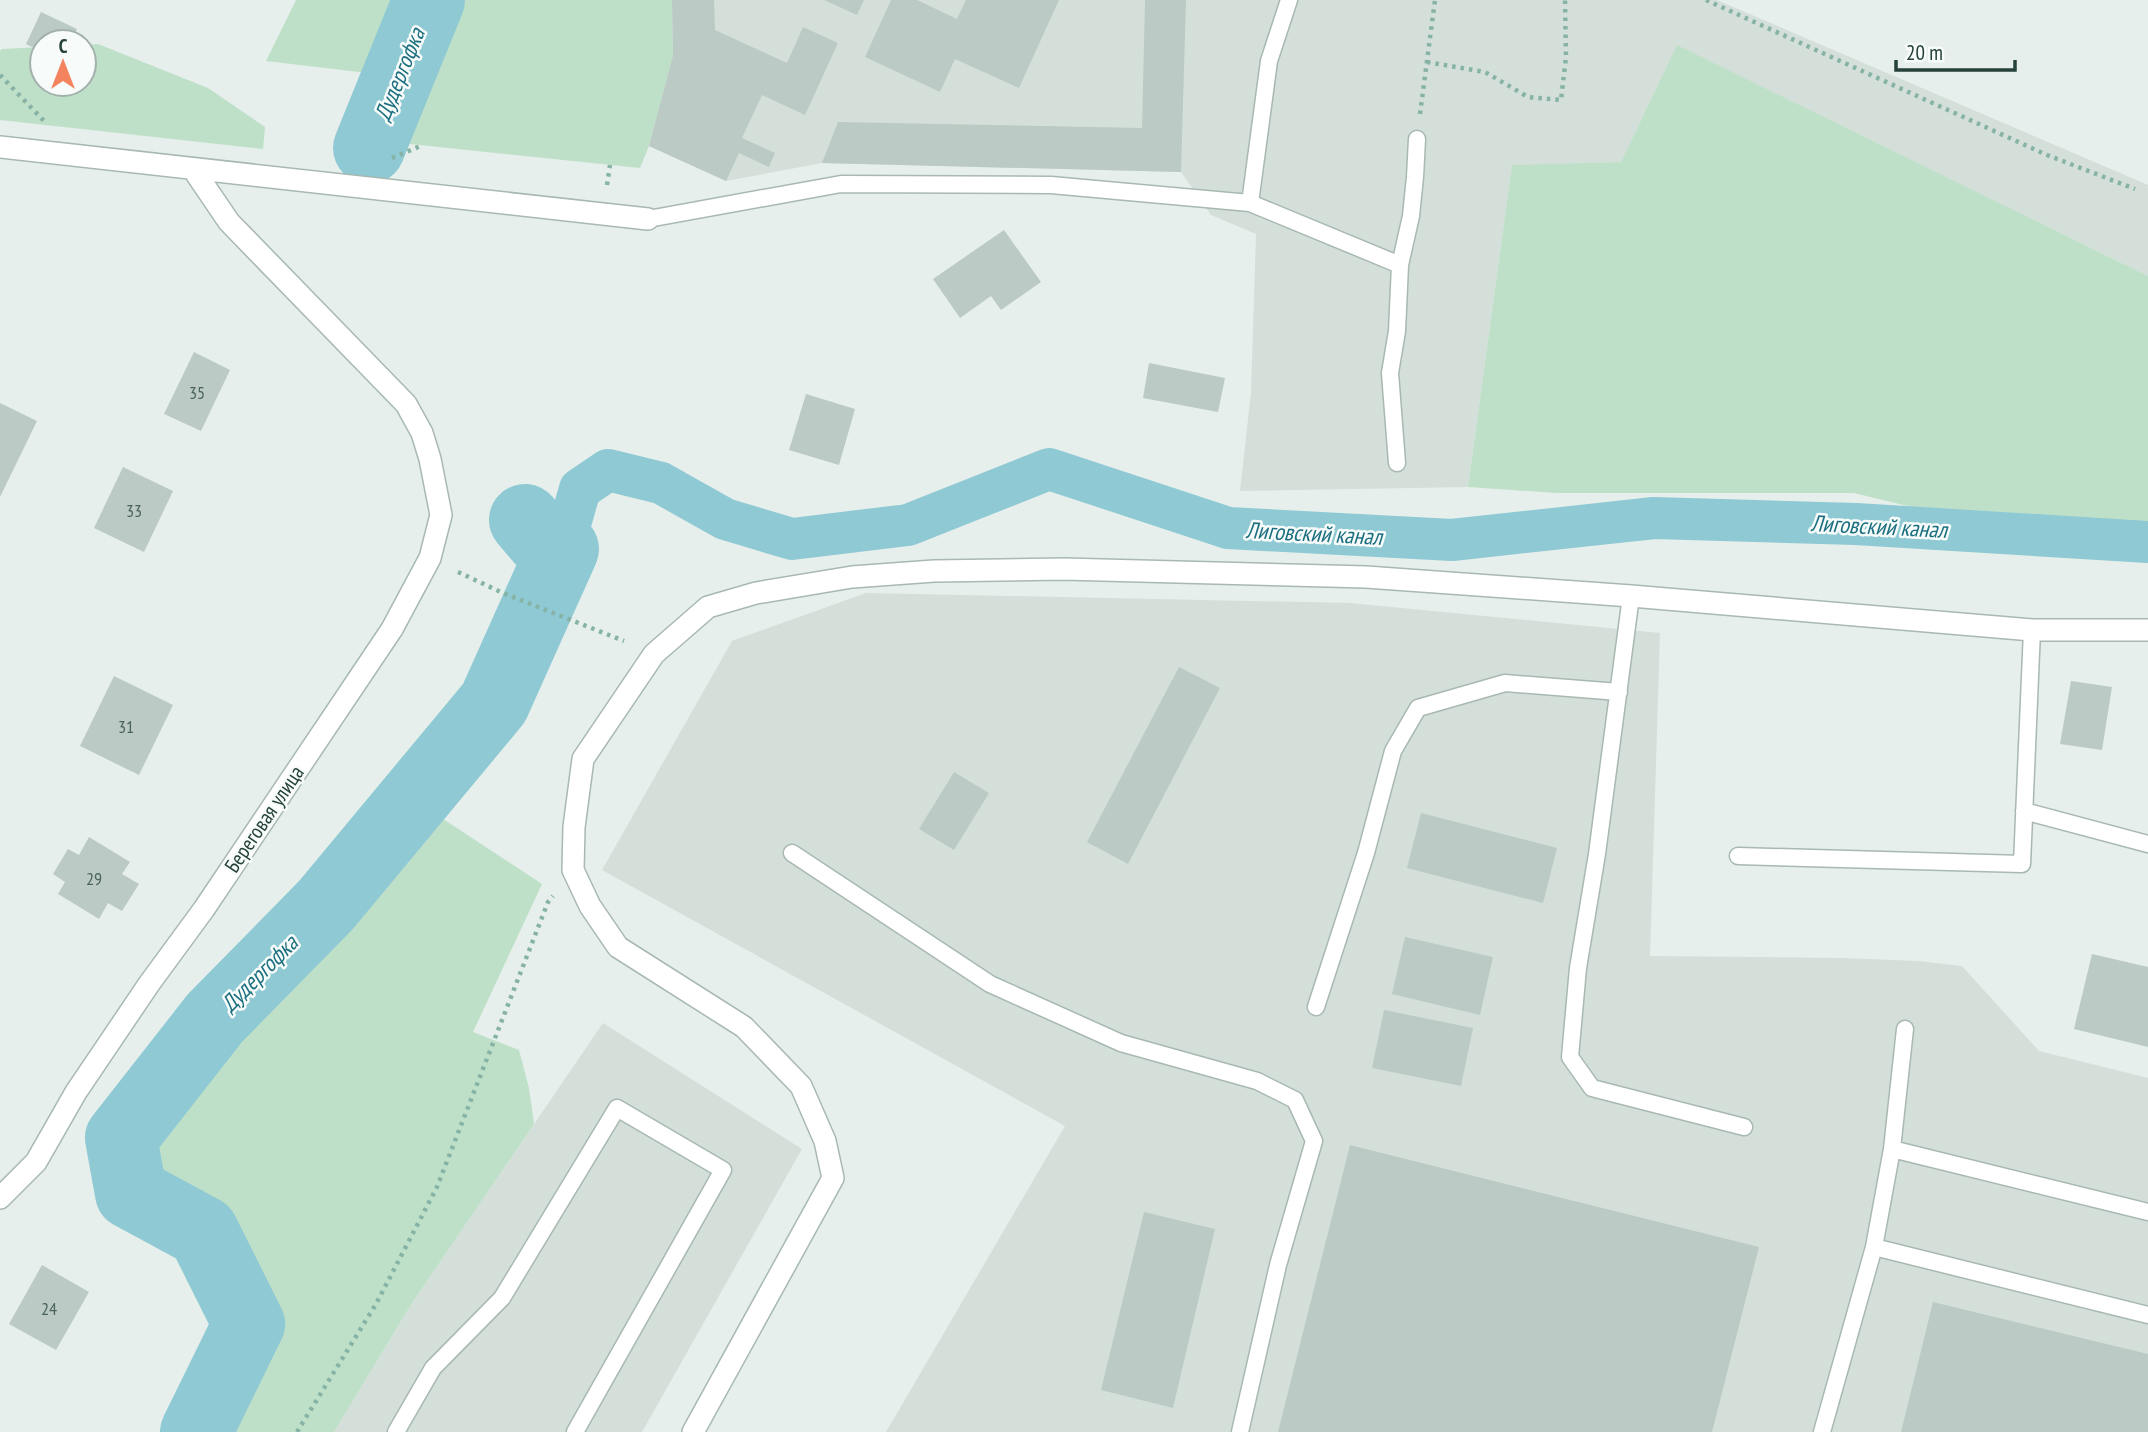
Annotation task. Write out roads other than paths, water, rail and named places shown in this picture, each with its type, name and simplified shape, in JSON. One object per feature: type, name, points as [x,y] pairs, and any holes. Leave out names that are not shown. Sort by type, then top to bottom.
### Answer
[{"type":"street","points":[[0,147],[648,219]]},
{"type":"street","name":"Береговая улица","points":[[0,1199],[36,1162],[76,1092],[204,909],[392,629],[430,558],[442,515],[422,433],[406,404],[229,222],[193,169]]},
{"type":"street","points":[[693,1432],[833,1178],[825,1141],[801,1086],[744,1027],[618,947],[590,906],[573,870],[574,827],[583,759],[654,654],[708,607],[744,596],[852,578],[934,571],[1065,569],[1366,577],[2032,630],[2148,630]]},
{"type":"lane","points":[[1250,203],[1269,61],[1289,0]]},
{"type":"lane","points":[[1396,463],[1390,373],[1397,331],[1399,265],[1410,216],[1417,139]]},
{"type":"lane","points":[[648,219],[841,184],[1051,185],[1250,203],[1399,265]]},
{"type":"lane","points":[[1631,596],[1597,854],[1578,968],[1570,1057],[1592,1088],[1744,1127]]},
{"type":"lane","points":[[1738,856],[2022,864],[2032,630]]},
{"type":"lane","points":[[1316,1007],[1366,853],[1392,751],[1418,708],[1505,683],[1619,692]]},
{"type":"lane","points":[[2024,811],[2148,844]]},
{"type":"lane","points":[[792,853],[990,984],[1121,1043],[1256,1081],[1295,1100],[1314,1141],[1278,1265],[1240,1432]]},
{"type":"lane","points":[[1822,1432],[1874,1247],[1892,1149],[1905,1029]]},
{"type":"lane","points":[[396,1432],[433,1368],[502,1298],[617,1108],[723,1170],[575,1432]]},
{"type":"lane","points":[[1892,1149],[2148,1212]]},
{"type":"lane","points":[[1874,1247],[2148,1315]]},
{"type":"waterway","name":"Дудергофка","points":[[369,148],[429,0]]},
{"type":"waterway","name":"Лиговский канал","points":[[563,549],[580,489],[608,470],[661,483],[725,519],[792,539],[908,525],[1049,469],[1228,528],[1452,540],[1654,518],[1856,524],[2148,542]]},
{"type":"waterway","name":"Дудергофка","points":[[196,1432],[249,1324],[203,1232],[131,1193],[121,1138],[215,1018],[326,905],[494,703],[563,549],[542,540],[525,520]]}]
